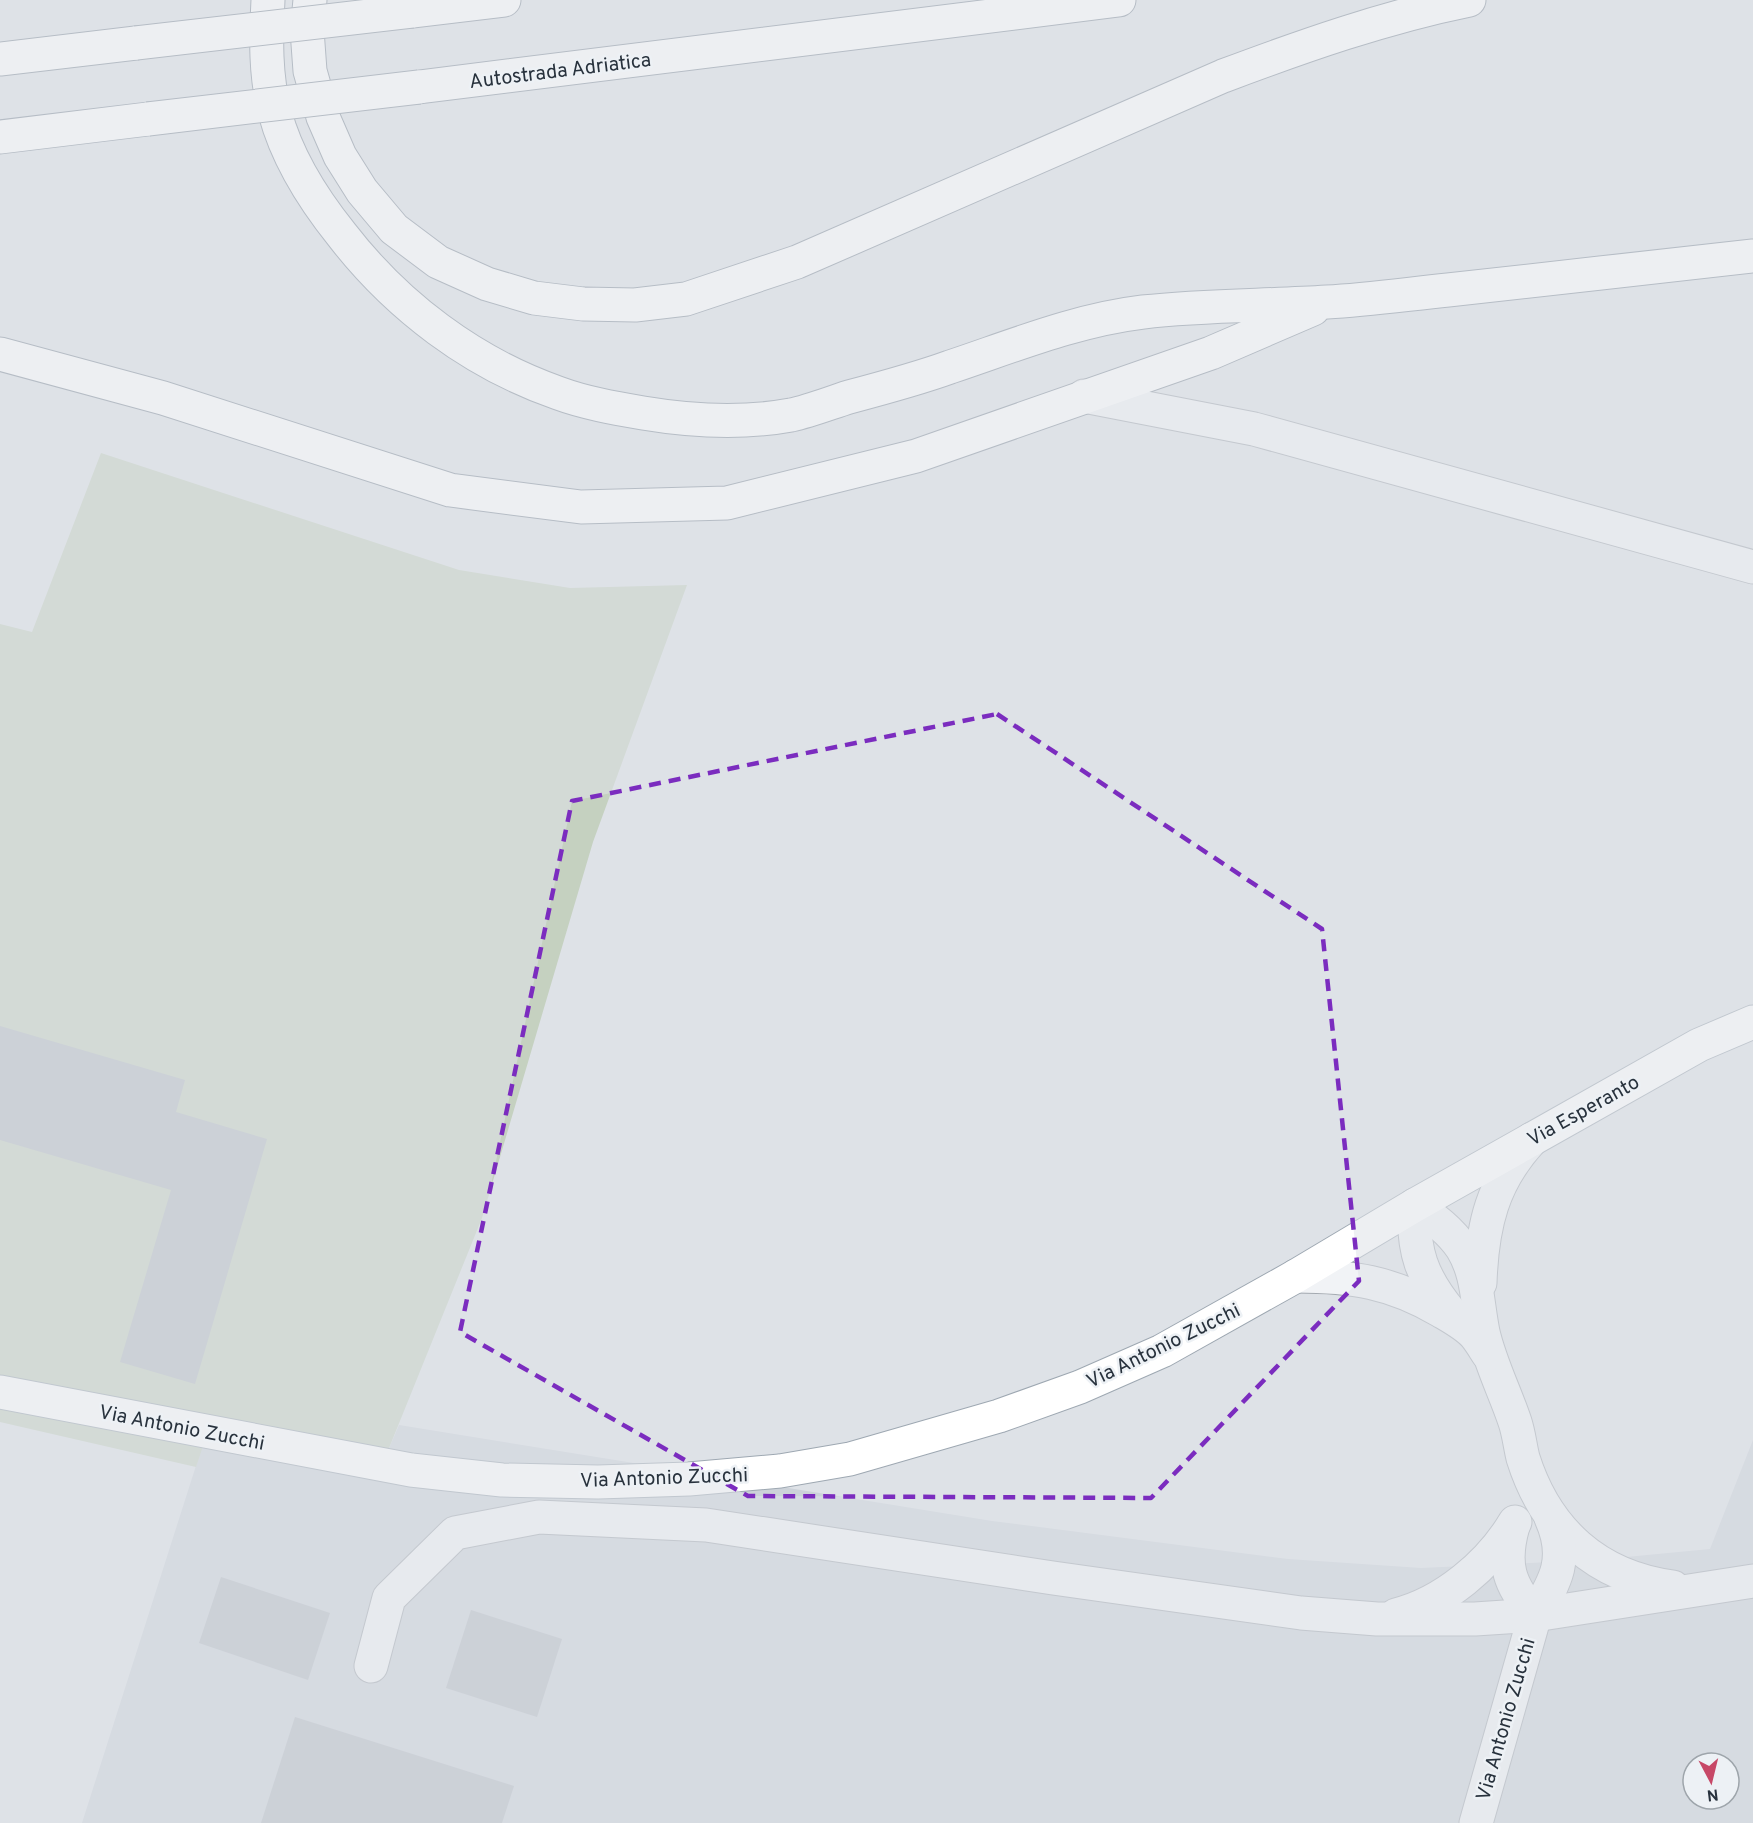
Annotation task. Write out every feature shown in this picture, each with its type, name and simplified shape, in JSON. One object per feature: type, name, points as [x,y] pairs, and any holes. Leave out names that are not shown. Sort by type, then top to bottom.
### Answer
[{"type":"main road","points":[[268,0],[266,34],[268,82],[275,115],[289,151],[308,188],[363,262],[404,302],[476,355],[515,376],[560,394],[618,409],[682,419],[742,421],[791,415],[944,369],[1058,330],[1140,313],[1244,304],[1328,302],[1753,256]]},
{"type":"main road","points":[[310,0],[307,30],[310,70],[323,117],[340,156],[362,191],[394,229],[438,262],[487,284],[534,298],[583,304],[624,304],[686,299],[797,262],[1223,76],[1287,52],[1369,26],[1433,7],[1469,0]]},
{"type":"main road","points":[[0,59],[504,0]]},
{"type":"main road","name":"Autostrada Adriatica","points":[[0,138],[1119,0]]},
{"type":"main road","points":[[0,354],[163,398],[450,490],[581,507],[727,503],[916,456],[1211,352],[1328,302]]},
{"type":"main road","name":"Via Esperanto","points":[[1415,1205],[1699,1045],[1753,1022]]},
{"type":"main road","name":"Via Antonio Zucchi","points":[[0,1392],[411,1470],[502,1480],[598,1482],[689,1479],[780,1472],[850,1459],[911,1442],[999,1416],[1080,1387],[1162,1351],[1296,1276],[1415,1205]]},
{"type":"street","points":[[1084,396],[1254,429],[1747,566]]},
{"type":"street","name":"Via Antonio Zucchi","points":[[1468,1313],[1491,1204],[1510,1166],[1532,1138]]},
{"type":"street","points":[[1415,1205],[1414,1231],[1427,1282],[1436,1296],[1468,1313]]},
{"type":"street","name":"Via Antonio Zucchi","points":[[1415,1205],[1451,1233],[1462,1249],[1475,1280],[1468,1313]]},
{"type":"street","name":"Via Antonio Zucchi","points":[[1296,1276],[1332,1276],[1368,1281],[1468,1313],[1483,1331],[1515,1423],[1524,1458],[1558,1537],[1559,1566],[1552,1587],[1535,1615],[1476,1823]]},
{"type":"street","name":"Via Antonio Zucchi","points":[[1524,1458],[1522,1501],[1508,1554],[1510,1574],[1515,1589],[1535,1615]]},
{"type":"street","name":"Via Antonio Zucchi","points":[[1549,1514],[1581,1549],[1617,1572],[1649,1583],[1671,1587],[1708,1588]]},
{"type":"street","name":"Via Antonio Zucchi","points":[[371,1666],[389,1598],[455,1533],[539,1517],[706,1526],[1112,1587],[1300,1612],[1377,1619],[1465,1619],[1535,1615],[1753,1581]]},
{"type":"street","name":"Via Antonio Zucchi","points":[[1377,1619],[1408,1612],[1447,1591],[1470,1575],[1490,1557],[1515,1522]]},
{"type":"highlighted area","points":[[997,714],[1322,929],[1359,1281],[1151,1498],[748,1496],[460,1332],[572,801]]},
{"type":"shaded area","points":[[209,1425],[387,1453],[399,1425],[992,1521],[1288,1559],[1421,1568],[1595,1560],[1710,1549],[1753,1440],[1753,1823],[82,1823]]},
{"type":"green space","points":[[101,453],[459,570],[570,588],[687,585],[593,842],[482,1218],[387,1453],[210,1425],[196,1467],[0,1422],[0,624],[32,632]]},
{"type":"building","points":[[0,1026],[185,1080],[176,1112],[267,1139],[195,1384],[120,1362],[171,1190],[0,1140]]},
{"type":"building","points":[[221,1577],[330,1613],[308,1680],[199,1643]]},
{"type":"building","points":[[471,1610],[562,1639],[537,1717],[446,1688]]},
{"type":"building","points":[[295,1717],[514,1786],[502,1823],[261,1823]]}]
